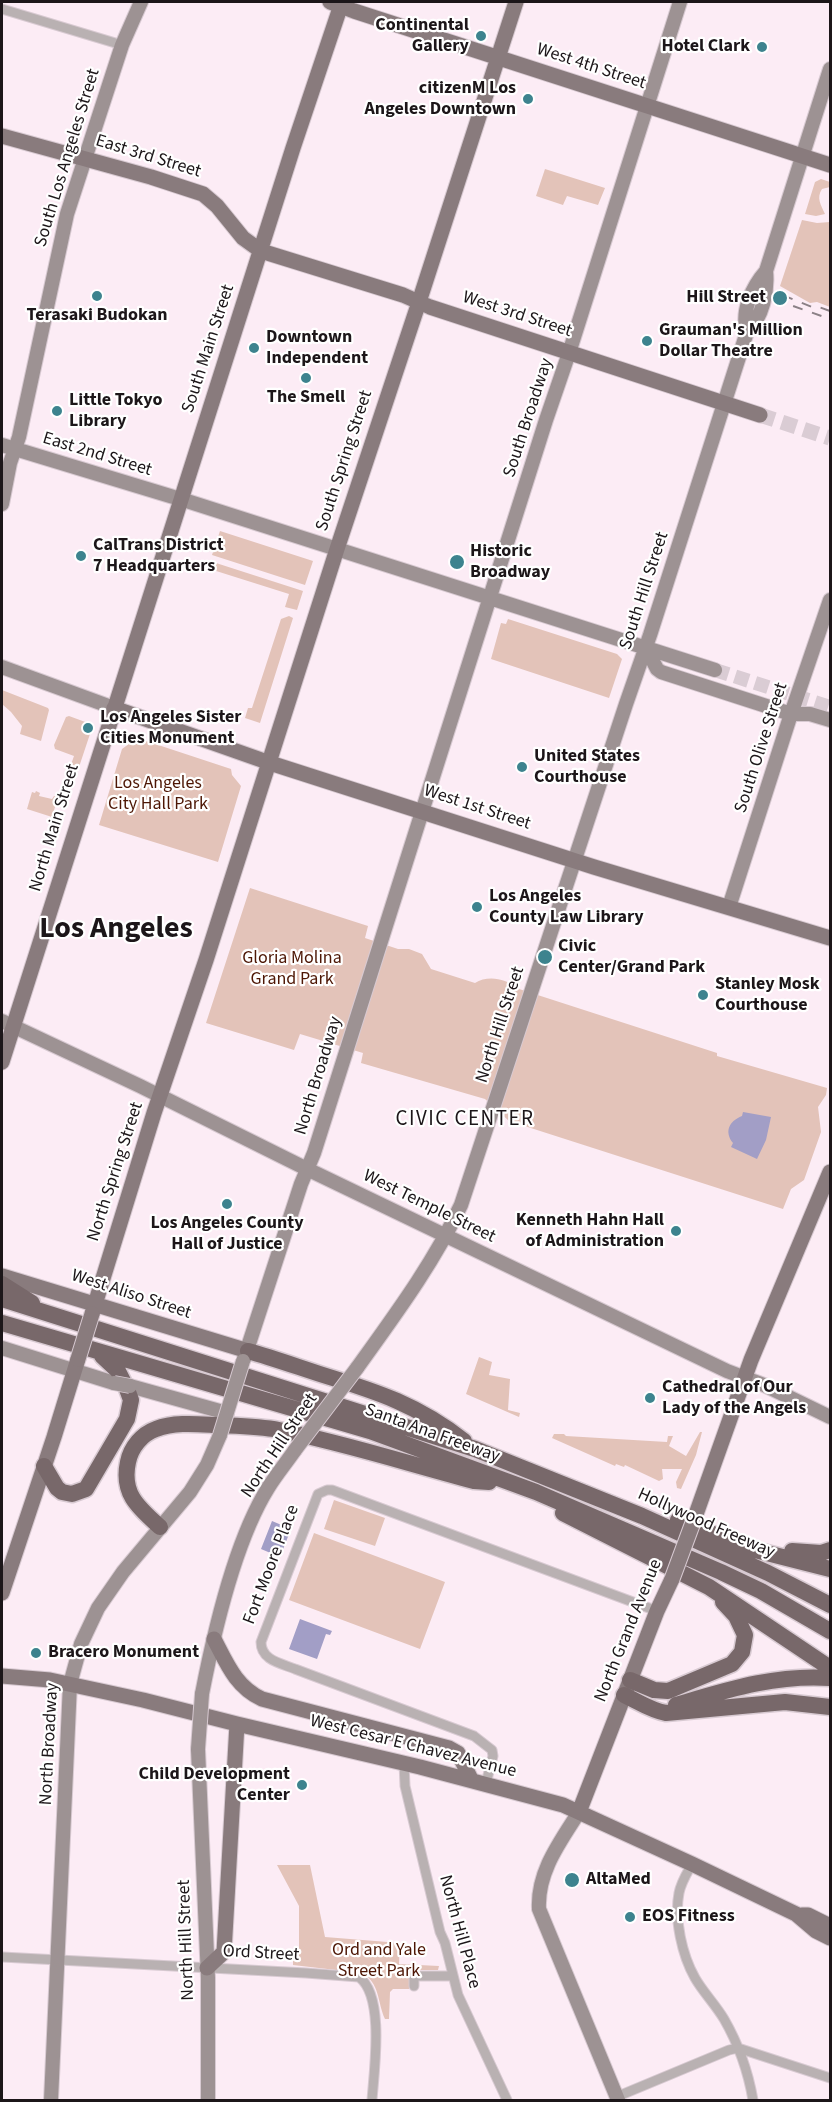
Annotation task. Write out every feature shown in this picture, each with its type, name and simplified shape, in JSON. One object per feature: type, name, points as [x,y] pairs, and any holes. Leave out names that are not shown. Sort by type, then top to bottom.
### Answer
[{"type":"highway","points":[[2,1284],[48,1313]]},
{"type":"highway","name":"Santa Ana Freeway","points":[[2,1299],[475,1449],[564,1483]]},
{"type":"highway","name":"Santa Ana Freeway","points":[[2,1323],[370,1431],[536,1492],[721,1572],[761,1591],[831,1631]]},
{"type":"highway","points":[[44,1466],[57,1488],[67,1493],[80,1492],[91,1483],[127,1419],[131,1400],[127,1389],[118,1371],[99,1353]]},
{"type":"highway","points":[[246,1356],[363,1387],[408,1404],[441,1423],[475,1449]]},
{"type":"highway","points":[[160,1527],[134,1503],[127,1488],[126,1470],[135,1445],[145,1434],[172,1425],[203,1424],[279,1430],[474,1481],[508,1482]]},
{"type":"highway","points":[[564,1483],[606,1489],[726,1540],[766,1554],[831,1569]]},
{"type":"highway","name":"Hollywood Freeway","points":[[564,1483],[768,1573],[831,1605]]},
{"type":"highway","points":[[536,1492],[564,1515],[746,1610],[831,1668]]},
{"type":"highway","points":[[726,1540],[806,1553],[831,1551]]},
{"type":"highway","points":[[627,1688],[668,1691],[728,1667],[742,1652],[745,1635],[736,1616],[716,1595],[679,1577]]},
{"type":"highway","points":[[651,1707],[674,1705],[768,1680],[831,1678]]},
{"type":"highway","points":[[627,1688],[658,1712],[666,1713],[785,1702],[831,1707]]},
{"type":"main road","name":"South Los Angeles Street","points":[[2,504],[67,214],[122,45],[141,2]]},
{"type":"main road","name":"South Spring Street","points":[[270,763],[516,2]]},
{"type":"main road","name":"South Broadway","points":[[422,811],[681,2]]},
{"type":"main road","name":"West 4th Street","points":[[337,3],[831,165]]},
{"type":"main road","name":"South Main Street","points":[[114,708],[261,251],[337,3]]},
{"type":"main road","name":"South Hill Street","points":[[575,861],[747,332],[756,324],[766,292],[766,271],[831,69]]},
{"type":"main road","name":"East 3rd Street","points":[[2,136],[203,194],[213,201],[243,238],[261,251]]},
{"type":"main road","name":"West 3rd Street","points":[[261,251],[403,295],[419,303],[760,415]]},
{"type":"main road","name":"East 2nd Street","points":[[2,445],[338,549],[715,670]]},
{"type":"main road","name":"South Olive Street","points":[[729,907],[800,686],[830,601]]},
{"type":"main road","points":[[646,648],[657,669],[661,672],[791,714],[810,714],[831,720]]},
{"type":"main road","points":[[2,667],[114,708]]},
{"type":"main road","name":"West 1st Street","points":[[114,708],[270,763],[575,861],[831,938]]},
{"type":"main road","name":"North Main Street","points":[[2,1062],[8,1024],[114,708]]},
{"type":"main road","name":"North Spring Street","points":[[2,1593],[5,1567],[44,1466],[160,1096],[270,763]]},
{"type":"main road","name":"North Broadway","points":[[51,2100],[70,1684],[81,1644],[98,1608],[123,1572],[200,1478],[220,1436],[422,811]]},
{"type":"main road","name":"North Hill Street","points":[[208,2100],[207,1968],[198,1749],[202,1694],[230,1582],[252,1521],[268,1489],[422,1277],[461,1205],[575,861]]},
{"type":"main road","name":"West Temple Street","points":[[8,1024],[727,1371],[831,1417]]},
{"type":"main road","name":"North Grand Avenue","points":[[617,2099],[539,1909],[540,1884],[547,1866],[579,1812],[657,1611],[679,1577],[695,1517],[745,1377],[772,1307],[831,1172]]},
{"type":"main road","name":"West Aliso Street","points":[[2,1276],[93,1309],[246,1356]]},
{"type":"main road","points":[[2,1348],[76,1364],[91,1377],[227,1413]]},
{"type":"main road","points":[[214,1639],[237,1682],[250,1694],[449,1748],[458,1753],[471,1779]]},
{"type":"main road","name":"West Cesar E Chavez Avenue","points":[[2,1676],[30,1677],[143,1700],[471,1779],[563,1805],[796,1914],[816,1931],[831,1938]]},
{"type":"main road","points":[[207,1968],[224,1952],[237,1724]]},
{"type":"main road","name":"West Cesar E Chavez Avenue","points":[[796,1914],[808,1915],[831,1926]]},
{"type":"street","points":[[2,9],[122,45]]},
{"type":"street","name":"Fort Moore Place","points":[[486,1783],[493,1756],[492,1750],[474,1736],[295,1669],[266,1657],[262,1653],[261,1642],[318,1494],[332,1490],[657,1611]]},
{"type":"street","name":"North Hill Place","points":[[404,1763],[405,1786],[452,1976],[458,1995],[507,2100]]},
{"type":"street","points":[[692,1864],[682,1882],[679,1895],[679,1923],[682,1941],[695,1979],[714,2002],[743,2058],[753,2100]]},
{"type":"street","name":"Ord Street","points":[[2,1957],[354,1976],[365,1981],[375,2016],[372,2100]]},
{"type":"street","points":[[414,1986],[414,1976],[452,1976]]},
{"type":"street","points":[[617,2099],[738,2048],[831,2078]]},
{"type":"green space","points":[[545,169],[605,188],[598,205],[567,196],[563,205],[536,196]]},
{"type":"green space","points":[[821,179],[830,182],[830,187],[822,189],[819,195],[825,214],[816,216],[805,214],[815,182]]},
{"type":"green space","points":[[802,220],[817,223],[830,222],[830,307],[817,302],[810,303],[780,286]]},
{"type":"green space","points":[[220,531],[313,561],[305,585],[212,555]]},
{"type":"green space","points":[[216,563],[303,591],[297,610],[285,607],[289,594],[213,570]]},
{"type":"green space","points":[[289,616],[293,618],[260,723],[245,718],[248,708],[252,708],[281,619]]},
{"type":"green space","points":[[508,619],[617,654],[622,659],[609,698],[491,659],[501,623],[506,624]]},
{"type":"green space","points":[[2,690],[48,708],[41,741],[20,734],[22,726],[2,704]]},
{"type":"green space","points":[[66,717],[88,723],[91,731],[76,776],[68,773],[74,756],[55,749],[54,745]]},
{"type":"green space","name":"Los Angeles City Hall Park","points":[[137,738],[231,769],[232,775],[241,786],[218,862],[99,825],[122,749]]},
{"type":"green space","points":[[32,792],[40,793],[39,796],[52,799],[54,796],[58,797],[52,817],[27,809]]},
{"type":"green space","name":"Gloria Molina Grand Park","points":[[250,888],[368,926],[365,938],[422,954],[431,969],[475,983],[491,978],[502,980],[516,988],[717,1053],[717,1056],[827,1088],[826,1095],[818,1107],[821,1132],[804,1180],[791,1189],[783,1209],[509,1121],[485,1099],[361,1063],[363,1053],[300,1034],[294,1050],[206,1023]]},
{"type":"green space","points":[[479,1357],[492,1362],[489,1375],[510,1379],[508,1410],[520,1413],[519,1417],[466,1394]]},
{"type":"green space","points":[[702,1432],[696,1455],[681,1489],[677,1488],[676,1482],[682,1469],[662,1469],[663,1479],[659,1481],[625,1465],[624,1467],[616,1464],[615,1466],[552,1438],[554,1434],[564,1434],[566,1436],[667,1442],[668,1436],[673,1436],[669,1446],[686,1456]]},
{"type":"green space","points":[[334,1500],[385,1518],[375,1546],[324,1529]]},
{"type":"green space","points":[[314,1533],[445,1582],[420,1649],[289,1600]]},
{"type":"green space","name":"Ord and Yale Street Park","points":[[277,1865],[310,1865],[325,1937],[400,1943],[399,1964],[439,1966],[438,1970],[416,1970],[410,1975],[409,1989],[393,1989],[390,1992],[389,2019],[385,2019],[375,1987],[362,1973],[293,1965],[293,1960],[299,1959],[299,1906]]},
{"type":"shaded area","points":[[743,1112],[771,1117],[766,1140],[757,1159],[731,1147],[733,1143],[728,1131],[729,1127],[742,1116]]},
{"type":"shaded area","points":[[272,1521],[291,1529],[280,1557],[261,1549]]},
{"type":"shaded area","points":[[300,1619],[332,1631],[330,1635],[326,1634],[317,1659],[289,1649]]},
{"type":"tunnel","points":[[760,415],[830,438]]},
{"type":"tunnel","points":[[715,670],[830,707]]},
{"type":"railway","points":[[830,311],[816,306],[812,307],[780,294],[776,300],[830,319]]},
{"type":"place","name":"Continental Gallery","points":[[481,36]]},
{"type":"place","name":"Hotel Clark","points":[[762,47]]},
{"type":"place","name":"citizenM Los Angeles Downtown","points":[[528,99]]},
{"type":"place","name":"Terasaki Budokan","points":[[97,296]]},
{"type":"place","name":"Hill Street","points":[[780,298]]},
{"type":"place","name":"Grauman's Million Dollar Theatre","points":[[647,341]]},
{"type":"place","name":"Downtown Independent","points":[[254,348]]},
{"type":"place","name":"The Smell","points":[[306,378]]},
{"type":"place","name":"Little Tokyo Library","points":[[57,411]]},
{"type":"place","name":"CalTrans District 7 Headquarters","points":[[81,556]]},
{"type":"place","name":"Historic Broadway","points":[[457,562]]},
{"type":"place","name":"Los Angeles Sister Cities Monument","points":[[88,728]]},
{"type":"place","name":"United States Courthouse","points":[[522,767]]},
{"type":"place","name":"Los Angeles County Law Library","points":[[477,907]]},
{"type":"place","name":"Civic Center/Grand Park","points":[[545,957]]},
{"type":"place","name":"Stanley Mosk Courthouse","points":[[703,995]]},
{"type":"place","name":"Los Angeles County Hall of Justice","points":[[227,1204]]},
{"type":"place","name":"Kenneth Hahn Hall of Administration","points":[[676,1231]]},
{"type":"place","name":"Cathedral of Our Lady of the Angels","points":[[650,1398]]},
{"type":"place","name":"Bracero Monument","points":[[36,1653]]},
{"type":"place","name":"Child Development Center","points":[[302,1785]]},
{"type":"place","name":"AltaMed","points":[[572,1880]]},
{"type":"place","name":"EOS Fitness","points":[[630,1917]]},
{"type":"district","name":"Los Angeles","points":[[116,930]]},
{"type":"district","name":"CIVIC CENTER","points":[[465,1120]]}]
